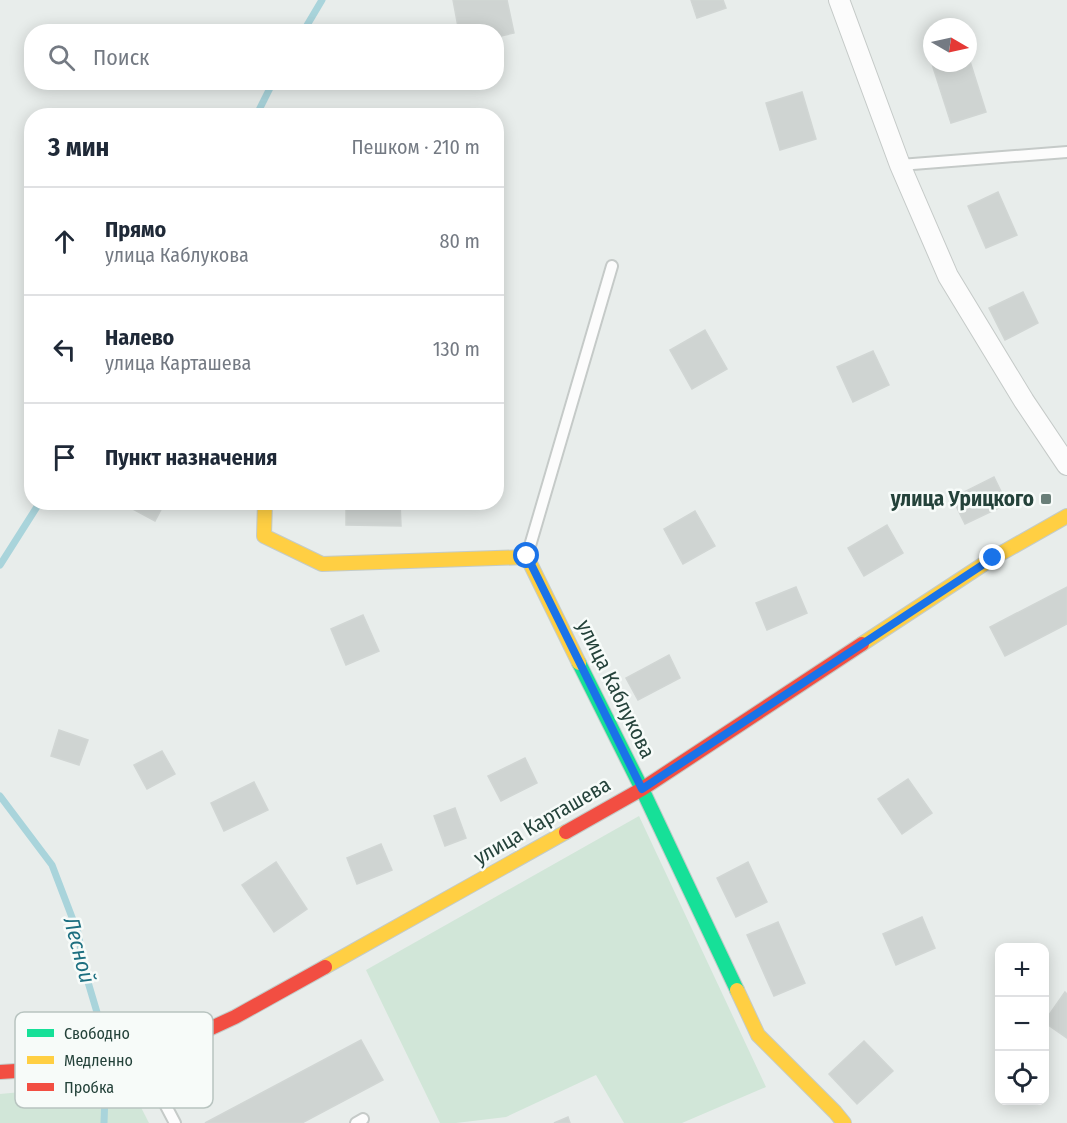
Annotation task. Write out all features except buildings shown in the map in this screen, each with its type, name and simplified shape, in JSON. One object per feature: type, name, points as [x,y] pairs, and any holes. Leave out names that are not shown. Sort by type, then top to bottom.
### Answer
[{"type":"main road","points":[[265,510],[264,536],[322,564],[527,556]]},
{"type":"main road","name":"улица Карташева","points":[[213,1027],[444,901],[642,789],[993,558],[1067,516]]},
{"type":"main road","name":"улица Каблукова","points":[[527,556],[642,789],[758,1035],[844,1123]]},
{"type":"main road","name":"улица Карташева","points":[[0,1072],[15,1071]]},
{"type":"street","points":[[839,0],[900,165],[948,276],[1024,401],[1067,465]]},
{"type":"lane","points":[[900,165],[1067,152]]},
{"type":"lane","points":[[527,556],[612,266]]},
{"type":"lane","points":[[167,1108],[175,1123]]},
{"type":"green space","points":[[639,816],[766,1087],[682,1123],[624,1123],[596,1075],[506,1117],[440,1123],[366,970]]},
{"type":"green space","points":[[15,1093],[15,1108],[141,1108],[149,1123],[0,1123],[0,1094]]},
{"type":"waterway","name":"Лесной","points":[[308,24],[322,0]]},
{"type":"waterway","name":"Лесной","points":[[260,108],[269,90]]},
{"type":"waterway","name":"Лесной","points":[[0,565],[35,510]]},
{"type":"waterway","name":"Лесной","points":[[0,796],[52,865],[78,933],[85,972],[97,1012]]},
{"type":"waterway","name":"Лесной","points":[[104,1123],[105,1108]]},
{"type":"traffic: fast","points":[[579,663],[642,789],[737,990]]},
{"type":"traffic: slow","points":[[265,510],[264,536],[322,564],[527,557],[579,663]]},
{"type":"traffic: slow","points":[[862,644],[993,558],[1067,516]]},
{"type":"traffic: slow","points":[[325,967],[566,832]]},
{"type":"traffic: slow","points":[[737,990],[758,1035],[844,1123]]},
{"type":"traffic: jam","points":[[566,832],[642,789],[862,644]]},
{"type":"traffic: jam","points":[[213,1027],[325,967]]},
{"type":"traffic: jam","points":[[0,1072],[15,1071]]},
{"type":"place","name":"улица Урицкого","points":[[1046,499]]},
{"type":"route","points":[[527,556],[642,789],[993,558]]}]
